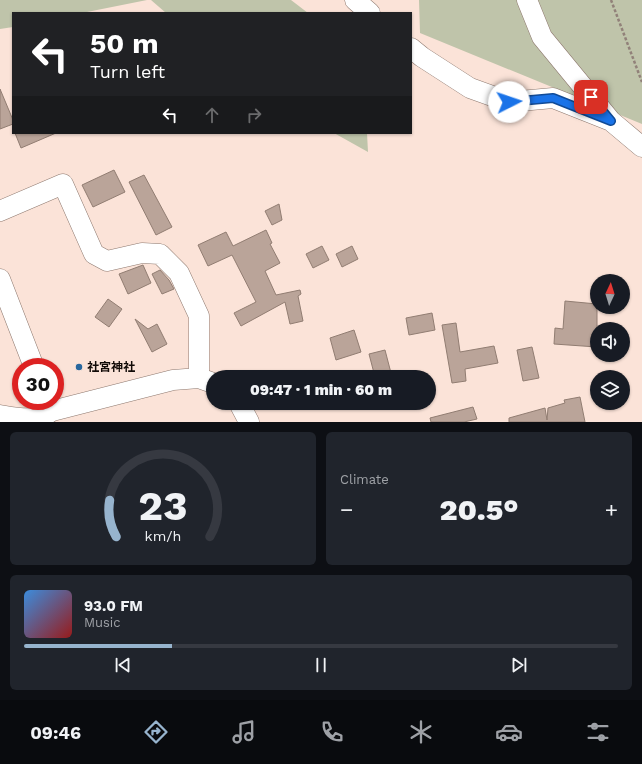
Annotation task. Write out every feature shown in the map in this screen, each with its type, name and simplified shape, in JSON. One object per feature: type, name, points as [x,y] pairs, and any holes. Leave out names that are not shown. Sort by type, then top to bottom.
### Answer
[{"type":"street","points":[[355,0],[369,12]]},
{"type":"street","points":[[527,0],[542,37],[611,121],[642,147]]},
{"type":"street","points":[[412,49],[470,88],[509,102],[553,98],[611,121]]},
{"type":"street","points":[[0,211],[63,184],[94,254],[107,261],[142,253],[160,254],[179,273],[199,316],[206,380],[173,380],[64,403]]},
{"type":"street","points":[[0,279],[31,358]]},
{"type":"street","points":[[0,415],[23,418],[43,418],[48,410]]},
{"type":"street","points":[[243,410],[249,422]]},
{"type":"path","points":[[611,0],[642,82]]},
{"type":"green space","points":[[0,0],[147,0],[87,12],[12,12],[12,27],[0,29]]},
{"type":"green space","points":[[151,0],[291,0],[307,12],[165,12]]},
{"type":"green space","points":[[419,0],[642,0],[642,124],[420,33]]},
{"type":"green space","points":[[336,134],[367,134],[368,152]]},
{"type":"building","points":[[0,89],[12,118],[12,124],[0,129]]},
{"type":"building","points":[[15,134],[54,134],[21,148]]},
{"type":"building","points":[[114,170],[125,192],[93,207],[82,185]]},
{"type":"building","points":[[144,175],[172,227],[156,235],[129,182]]},
{"type":"building","points":[[279,204],[282,220],[272,225],[265,211]]},
{"type":"building","points":[[266,230],[272,243],[270,244],[280,263],[265,271],[276,295],[300,290],[301,294],[298,296],[303,321],[290,324],[285,302],[241,326],[234,313],[256,302],[232,255],[208,266],[198,245],[226,232],[233,246]]},
{"type":"building","points":[[322,246],[329,260],[313,268],[306,254]]},
{"type":"building","points":[[352,246],[358,259],[342,267],[336,254]]},
{"type":"building","points":[[143,265],[151,283],[128,294],[119,274]]},
{"type":"building","points":[[160,270],[169,280],[174,289],[162,294],[152,274]]},
{"type":"building","points":[[108,299],[122,309],[109,327],[95,317]]},
{"type":"building","points":[[565,301],[590,303],[590,314],[597,314],[597,322],[590,322],[590,347],[554,344],[555,328],[563,329]]},
{"type":"building","points":[[432,313],[435,330],[409,335],[406,318]]},
{"type":"building","points":[[135,319],[148,329],[157,324],[167,344],[152,352]]},
{"type":"building","points":[[456,323],[460,352],[494,346],[498,363],[465,369],[466,381],[452,383],[442,325]]},
{"type":"building","points":[[354,330],[361,352],[336,360],[330,338]]},
{"type":"building","points":[[532,347],[539,378],[523,381],[517,350]]},
{"type":"building","points":[[385,350],[390,370],[373,370],[369,354]]},
{"type":"building","points":[[580,397],[585,422],[509,422],[509,418],[545,408],[547,420],[548,408],[565,403],[564,400]]},
{"type":"building","points":[[473,407],[477,419],[464,422],[431,422],[430,418]]},
{"type":"place","name":"社宮神社","points":[[79,367]]},
{"type":"route","points":[[509,102],[553,98],[611,121],[591,97]]}]
